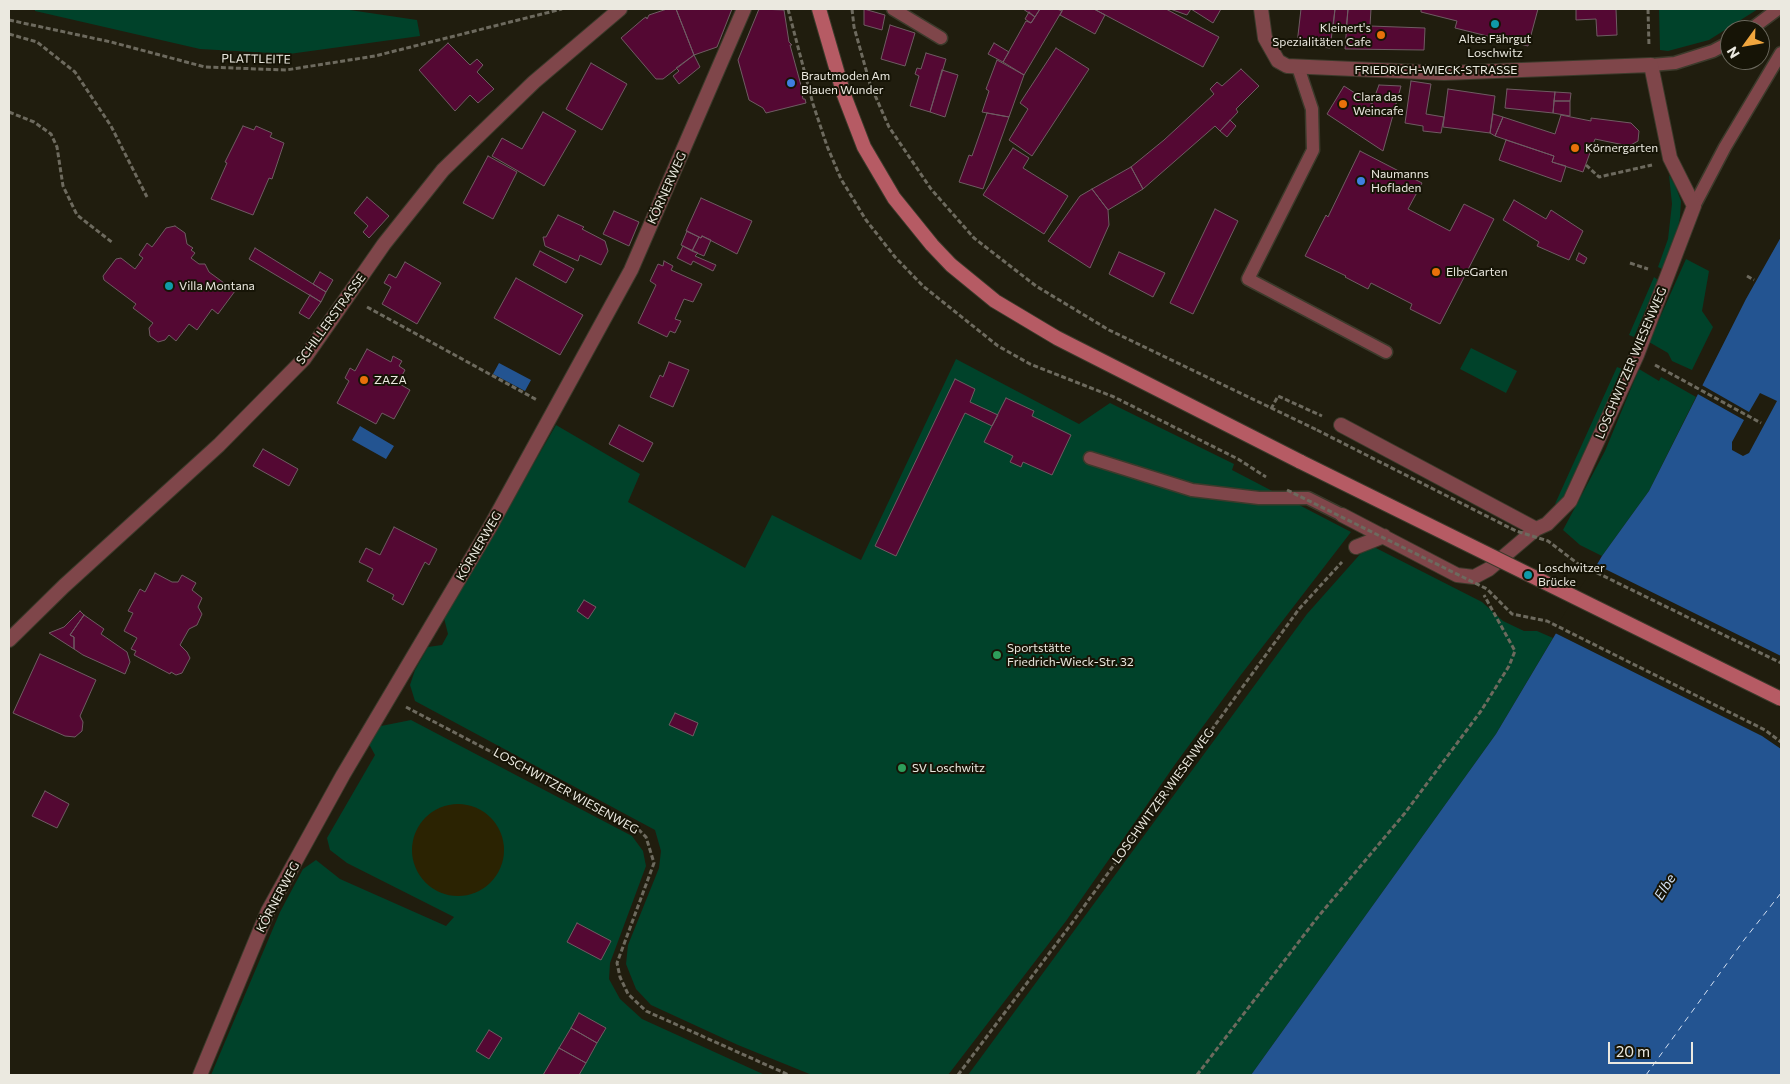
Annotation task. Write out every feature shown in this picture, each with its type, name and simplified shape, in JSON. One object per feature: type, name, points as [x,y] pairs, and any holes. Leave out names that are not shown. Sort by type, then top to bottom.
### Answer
[{"type":"main road","points":[[819,9],[844,95],[864,147],[894,198],[932,245],[951,265],[995,301],[1057,338],[1301,462],[1781,699]]},
{"type":"street","name":"SCHILLERSTRASSE","points":[[9,640],[85,566],[219,445],[304,359],[349,297],[384,244],[443,170],[534,82],[620,9]]},
{"type":"street","name":"KÖRNERWEG","points":[[200,1075],[268,911],[388,697],[490,527],[631,270],[744,9]]},
{"type":"street","name":"FRIEDRICH-WIECK-STRASSE","points":[[1261,9],[1265,38],[1271,52],[1278,61],[1287,66],[1444,72],[1651,65]]},
{"type":"street","points":[[1651,65],[1670,158],[1694,206]]},
{"type":"street","name":"LOSCHWITZER WIESENWEG","points":[[1474,577],[1489,569],[1536,529],[1547,524],[1570,501],[1637,354],[1694,206]]},
{"type":"street","points":[[1341,425],[1536,529]]},
{"type":"street","points":[[1342,515],[1457,575],[1474,577]]},
{"type":"street","points":[[1356,547],[1384,536]]},
{"type":"lane","points":[[893,9],[941,38]]},
{"type":"lane","points":[[1763,20],[1778,9]]},
{"type":"lane","points":[[1651,65],[1675,63],[1720,47]]},
{"type":"lane","points":[[1694,206],[1725,147],[1781,53]]},
{"type":"lane","points":[[1298,67],[1312,109],[1313,150],[1248,279],[1386,352]]},
{"type":"lane","points":[[1090,458],[1192,490],[1259,498],[1308,498],[1342,515]]},
{"type":"path","name":"PLATTLEITE","points":[[9,20],[112,42],[205,66],[286,70],[375,56],[562,9]]},
{"type":"path","points":[[852,9],[854,27],[870,84],[889,127],[931,189],[974,238],[1036,286],[1068,307],[1137,345],[1317,430],[1516,531],[1548,541],[1577,563],[1781,663]]},
{"type":"path","points":[[1648,9],[1651,65]]},
{"type":"path","points":[[9,34],[37,42],[75,72],[111,126],[147,197]]},
{"type":"path","points":[[9,112],[34,122],[51,134],[57,148],[63,186],[77,215],[114,243]]},
{"type":"path","points":[[1586,165],[1599,177],[1663,163],[1670,158]]},
{"type":"path","points":[[1647,278],[1654,262]]},
{"type":"path","points":[[1630,263],[1644,267]]},
{"type":"path","points":[[1747,276],[1754,280]]},
{"type":"path","points":[[349,297],[554,409]]},
{"type":"path","points":[[1637,354],[1761,423]]},
{"type":"path","points":[[1271,409],[1278,396],[1341,425]]},
{"type":"path","points":[[1287,490],[1487,589],[1512,614],[1547,621],[1765,730],[1781,742]]},
{"type":"path","name":"LOSCHWITZER WIESENWEG","points":[[958,1075],[1072,923],[1299,609],[1356,547]]},
{"type":"path","points":[[1198,1075],[1317,918],[1405,813],[1481,712],[1508,666],[1515,651],[1474,577]]},
{"type":"path","name":"LOSCHWITZER WIESENWEG","points":[[388,697],[638,829],[646,837],[654,863],[617,963],[620,977],[628,994],[646,1011],[789,1075]]},
{"type":"green space","points":[[35,9],[343,9],[417,20],[420,36],[289,54],[200,49],[35,11]]},
{"type":"green space","points":[[1659,9],[1758,9],[1741,20],[1720,20],[1720,33],[1709,40],[1668,51],[1660,50]]},
{"type":"green space","points":[[1669,175],[1681,201],[1680,217],[1677,232],[1662,269],[1658,267],[1668,239],[1672,204]]},
{"type":"green space","points":[[1686,259],[1709,271],[1702,311],[1713,327],[1692,370],[1672,361],[1668,353],[1649,342]]},
{"type":"green space","points":[[1654,277],[1658,280],[1634,337],[1629,335]]},
{"type":"green space","points":[[1471,348],[1517,371],[1506,393],[1460,369]]},
{"type":"green space","name":"Sportstätte Friedrich-Wieck-Str. 32","points":[[956,359],[1079,424],[1110,403],[1234,464],[1232,470],[1351,532],[1240,676],[1176,763],[1066,921],[948,1075],[812,1075],[738,1045],[651,1005],[636,989],[626,964],[628,945],[659,868],[661,851],[655,830],[415,701],[410,685],[415,670],[428,647],[442,645],[448,634],[444,618],[556,425],[640,474],[628,502],[745,568],[772,515],[861,560]]},
{"type":"green space","points":[[1617,367],[1622,369],[1565,497],[1555,504]]},
{"type":"green space","points":[[1639,369],[1659,381],[1661,377],[1696,397],[1649,491],[1602,556],[1580,545],[1563,530],[1605,451]]},
{"type":"green space","points":[[1372,546],[1482,602],[1503,621],[1524,631],[1537,631],[1553,638],[1496,734],[1251,1075],[968,1075],[1307,614],[1362,552]]},
{"type":"green space","points":[[411,720],[632,836],[643,851],[646,866],[610,963],[609,979],[620,999],[642,1019],[765,1075],[211,1075],[280,912],[303,869],[316,860],[340,879],[446,926],[454,917],[347,863],[330,850],[327,838],[375,755],[369,744],[381,726]]},
{"type":"sand","points":[[458,804],[476,808],[490,818],[500,832],[504,850],[500,868],[490,882],[476,892],[458,896],[440,892],[426,882],[416,868],[412,850],[416,832],[426,818],[440,808]]},
{"type":"water","name":"Elbe","points":[[1781,237],[1781,1075],[1251,1075],[1496,734],[1602,556],[1649,491],[1746,299]]},
{"type":"water","points":[[499,363],[531,380],[525,391],[493,374]]},
{"type":"water","points":[[360,426],[394,446],[386,459],[352,440]]},
{"type":"pier","points":[[1700,384],[1749,412],[1760,393],[1777,401],[1749,453],[1743,456],[1732,450],[1732,442],[1744,420],[1696,393]]},
{"type":"pier","points":[[1595,564],[1781,656],[1781,749],[1762,736],[1553,632]]},
{"type":"building","points":[[667,9],[676,9],[694,55],[663,79],[656,79],[621,38],[643,19],[646,17],[647,19],[649,15]]},
{"type":"building","points":[[676,9],[732,9],[717,47],[694,55]]},
{"type":"building","points":[[759,9],[784,10],[789,42],[792,45],[790,45],[803,99],[805,99],[806,103],[766,113],[763,108],[749,100],[738,60]]},
{"type":"building","points":[[864,9],[885,15],[882,30],[864,25]]},
{"type":"building","points":[[1023,9],[1040,9],[1035,17]]},
{"type":"building","points":[[1040,9],[1057,9],[1062,11],[1024,75],[1003,62],[1026,21],[1031,23]]},
{"type":"building","points":[[1063,9],[1094,9],[1105,15],[1095,34],[1060,15]]},
{"type":"building","points":[[1094,9],[1166,9],[1219,37],[1203,67]]},
{"type":"building","points":[[1170,9],[1191,9],[1187,15]]},
{"type":"building","points":[[1191,9],[1221,9],[1213,23]]},
{"type":"building","points":[[1301,9],[1335,9],[1330,48],[1297,44]]},
{"type":"building","points":[[1335,9],[1348,9],[1346,30],[1333,29]]},
{"type":"building","points":[[1348,9],[1371,9],[1370,26],[1425,28],[1424,50],[1345,49]]},
{"type":"building","name":"Altes Fährgut Loschwitz","points":[[1421,9],[1538,9],[1528,46],[1455,28],[1457,21],[1421,12]]},
{"type":"building","points":[[1576,9],[1616,9],[1617,35],[1597,36],[1596,19],[1576,20]]},
{"type":"building","points":[[1029,12],[1035,17],[1031,23],[1025,19]]},
{"type":"building","points":[[890,25],[915,33],[905,66],[881,59]]},
{"type":"building","points":[[448,43],[470,65],[477,59],[483,65],[477,72],[494,89],[478,103],[470,95],[455,111],[419,70]]},
{"type":"building","points":[[994,43],[1009,52],[1003,62],[988,54]]},
{"type":"building","points":[[1056,48],[1089,69],[1032,156],[1009,140],[1028,109],[1020,103]]},
{"type":"building","points":[[926,53],[946,59],[930,112],[910,106],[919,76],[915,74],[917,68],[921,69]]},
{"type":"building","points":[[694,55],[700,67],[679,84],[673,76],[679,71],[676,68]]},
{"type":"building","points":[[997,60],[1024,75],[1009,117],[982,112],[989,91],[986,89]]},
{"type":"building","points":[[591,63],[627,84],[602,130],[566,109]]},
{"type":"building","points":[[1241,69],[1259,86],[1236,109],[1238,112],[1220,131],[1215,126],[1143,189],[1131,167],[1164,140],[1214,94],[1210,89],[1217,82],[1222,86]]},
{"type":"building","points":[[942,70],[958,75],[945,117],[930,112]]},
{"type":"building","points":[[1411,81],[1431,84],[1426,114],[1444,117],[1441,133],[1423,131],[1423,126],[1405,123]]},
{"type":"building","points":[[1379,85],[1401,86],[1383,151],[1327,114],[1344,86],[1372,104]]},
{"type":"building","points":[[1448,89],[1495,96],[1490,133],[1443,127]]},
{"type":"building","points":[[1507,89],[1555,92],[1553,113],[1505,108]]},
{"type":"building","points":[[1555,92],[1571,93],[1570,101],[1554,101]]},
{"type":"building","points":[[1554,101],[1570,101],[1570,116],[1553,113]]},
{"type":"building","points":[[543,112],[576,131],[544,186],[492,156],[502,138],[522,149]]},
{"type":"building","points":[[987,113],[1009,117],[983,189],[959,182],[969,155],[972,156]]},
{"type":"building","points":[[1493,114],[1503,117],[1495,136],[1490,133]]},
{"type":"building","points":[[1561,115],[1591,121],[1591,118],[1631,123],[1639,131],[1638,141],[1629,146],[1595,139],[1583,172],[1552,162],[1554,156],[1495,136],[1503,117],[1555,134]]},
{"type":"building","points":[[1230,120],[1236,126],[1227,137],[1220,131]]},
{"type":"building","points":[[243,126],[254,130],[256,126],[272,133],[270,137],[284,143],[272,179],[269,178],[253,215],[211,199],[227,163],[225,162]]},
{"type":"building","points":[[1506,140],[1554,156],[1552,162],[1566,166],[1561,182],[1499,160]]},
{"type":"building","points":[[1013,148],[1029,158],[1023,168],[1068,196],[1044,234],[983,195]]},
{"type":"building","points":[[1360,151],[1422,183],[1408,209],[1450,231],[1464,204],[1494,219],[1440,324],[1410,309],[1412,304],[1371,283],[1368,289],[1305,256],[1326,215],[1328,217]]},
{"type":"building","points":[[488,156],[517,172],[493,219],[463,203]]},
{"type":"building","points":[[1131,167],[1143,189],[1108,210],[1092,189]]},
{"type":"building","points":[[1092,189],[1108,210],[1109,225],[1090,268],[1048,241],[1080,196]]},
{"type":"building","points":[[367,197],[389,216],[369,238],[363,232],[368,226],[354,213]]},
{"type":"building","points":[[701,198],[752,221],[737,254],[702,236],[701,238],[686,231]]},
{"type":"building","points":[[1514,200],[1546,219],[1551,210],[1583,231],[1569,260],[1537,246],[1539,242],[1503,220]]},
{"type":"building","points":[[1215,209],[1238,221],[1193,314],[1170,303]]},
{"type":"building","points":[[614,211],[639,222],[629,246],[603,234]]},
{"type":"building","points":[[558,215],[584,227],[582,229],[605,241],[608,251],[601,265],[580,255],[578,261],[545,246],[543,237],[546,237]]},
{"type":"building","name":"Villa Montana","points":[[175,226],[185,233],[187,244],[193,248],[191,250],[195,253],[191,258],[199,264],[205,264],[209,272],[235,291],[218,314],[212,309],[197,330],[189,324],[176,341],[169,335],[165,340],[158,342],[150,336],[149,328],[153,323],[133,308],[136,304],[104,280],[103,276],[116,259],[121,258],[135,269],[143,258],[139,255],[147,243],[152,247],[166,228]]},
{"type":"building","points":[[687,231],[699,237],[692,251],[681,245]]},
{"type":"building","points":[[702,236],[711,240],[704,256],[692,251],[699,237],[701,238]]},
{"type":"building","points":[[683,246],[698,253],[695,256],[716,265],[713,271],[693,261],[691,265],[677,258]]},
{"type":"building","points":[[255,248],[326,292],[321,302],[249,259]]},
{"type":"building","points":[[540,251],[574,269],[566,283],[533,265]]},
{"type":"building","points":[[1119,252],[1165,273],[1153,297],[1109,274]]},
{"type":"building","points":[[1579,253],[1587,258],[1584,264],[1576,260]]},
{"type":"building","points":[[664,261],[673,266],[671,270],[702,284],[693,302],[684,299],[675,319],[681,321],[675,333],[670,331],[667,337],[638,323],[656,285],[650,281],[658,264],[663,266]]},
{"type":"building","points":[[405,262],[441,283],[417,324],[382,304],[391,287],[384,283],[389,274],[396,278]]},
{"type":"building","points":[[320,272],[333,280],[326,292],[313,284]]},
{"type":"building","points":[[516,278],[583,315],[560,355],[494,318]]},
{"type":"building","points":[[310,295],[321,302],[309,319],[299,313]]},
{"type":"building","points":[[367,349],[391,362],[393,356],[402,361],[399,366],[405,370],[398,383],[410,390],[394,419],[382,413],[376,424],[337,403],[349,381],[345,378],[350,368],[355,371]]},
{"type":"building","points":[[669,362],[689,370],[673,407],[650,397],[660,375],[663,377]]},
{"type":"building","points":[[955,379],[975,389],[970,402],[998,415],[992,426],[965,413],[896,556],[875,546]]},
{"type":"building","points":[[1006,398],[1034,411],[1032,416],[1071,435],[1052,475],[1023,462],[1021,467],[1010,462],[1013,456],[984,442]]},
{"type":"building","points":[[619,425],[653,443],[643,462],[609,444]]},
{"type":"building","points":[[263,449],[298,469],[289,486],[253,466]]},
{"type":"building","points":[[394,527],[437,549],[429,565],[425,562],[403,605],[392,599],[394,595],[367,581],[373,569],[359,562],[366,548],[380,555]]},
{"type":"building","points":[[155,573],[172,582],[178,582],[182,575],[196,583],[192,590],[202,598],[198,607],[202,614],[197,625],[189,629],[180,645],[190,658],[182,673],[176,675],[171,672],[170,674],[134,655],[136,651],[131,649],[137,638],[124,631],[133,613],[128,611],[140,589],[145,592]]},
{"type":"building","points":[[584,600],[596,607],[588,619],[577,611]]},
{"type":"building","points":[[80,611],[84,615],[70,635],[74,637],[74,649],[49,633],[64,627]]},
{"type":"building","points":[[84,615],[104,629],[101,634],[127,652],[130,662],[125,674],[74,649],[74,637],[70,635]]},
{"type":"building","points":[[40,654],[96,680],[80,716],[83,722],[82,731],[75,737],[65,736],[13,713]]},
{"type":"building","points":[[675,713],[698,723],[693,736],[669,725]]},
{"type":"building","points":[[45,791],[69,804],[57,828],[32,816]]},
{"type":"building","points":[[577,923],[611,941],[601,960],[567,942]]},
{"type":"building","points":[[579,1013],[606,1028],[597,1043],[571,1028]]},
{"type":"building","points":[[571,1028],[597,1043],[586,1063],[559,1048]]},
{"type":"building","points":[[489,1030],[502,1038],[489,1059],[476,1051]]},
{"type":"building","points":[[559,1048],[586,1063],[579,1075],[543,1075]]},
{"type":"ferry route","points":[[1646,1075],[1744,940],[1781,893]]},
{"type":"place","name":"Altes Fährgut Loschwitz","points":[[1495,24]]},
{"type":"place","name":"Kleinert's Spezialitäten Cafe","points":[[1381,35]]},
{"type":"place","name":"Brautmoden Am Blauen Wunder","points":[[791,83]]},
{"type":"place","name":"Clara das Weincafe","points":[[1343,104]]},
{"type":"place","name":"Körnergarten","points":[[1575,148]]},
{"type":"place","name":"Naumanns Hofladen","points":[[1361,181]]},
{"type":"place","name":"ElbeGarten","points":[[1436,272]]},
{"type":"place","name":"Villa Montana","points":[[169,286]]},
{"type":"place","name":"ZAZA","points":[[364,380]]},
{"type":"place","name":"Loschwitzer Brücke","points":[[1528,575]]},
{"type":"place","name":"Sportstätte Friedrich-Wieck-Str. 32","points":[[997,655]]},
{"type":"place","name":"SV Loschwitz","points":[[902,768]]}]
